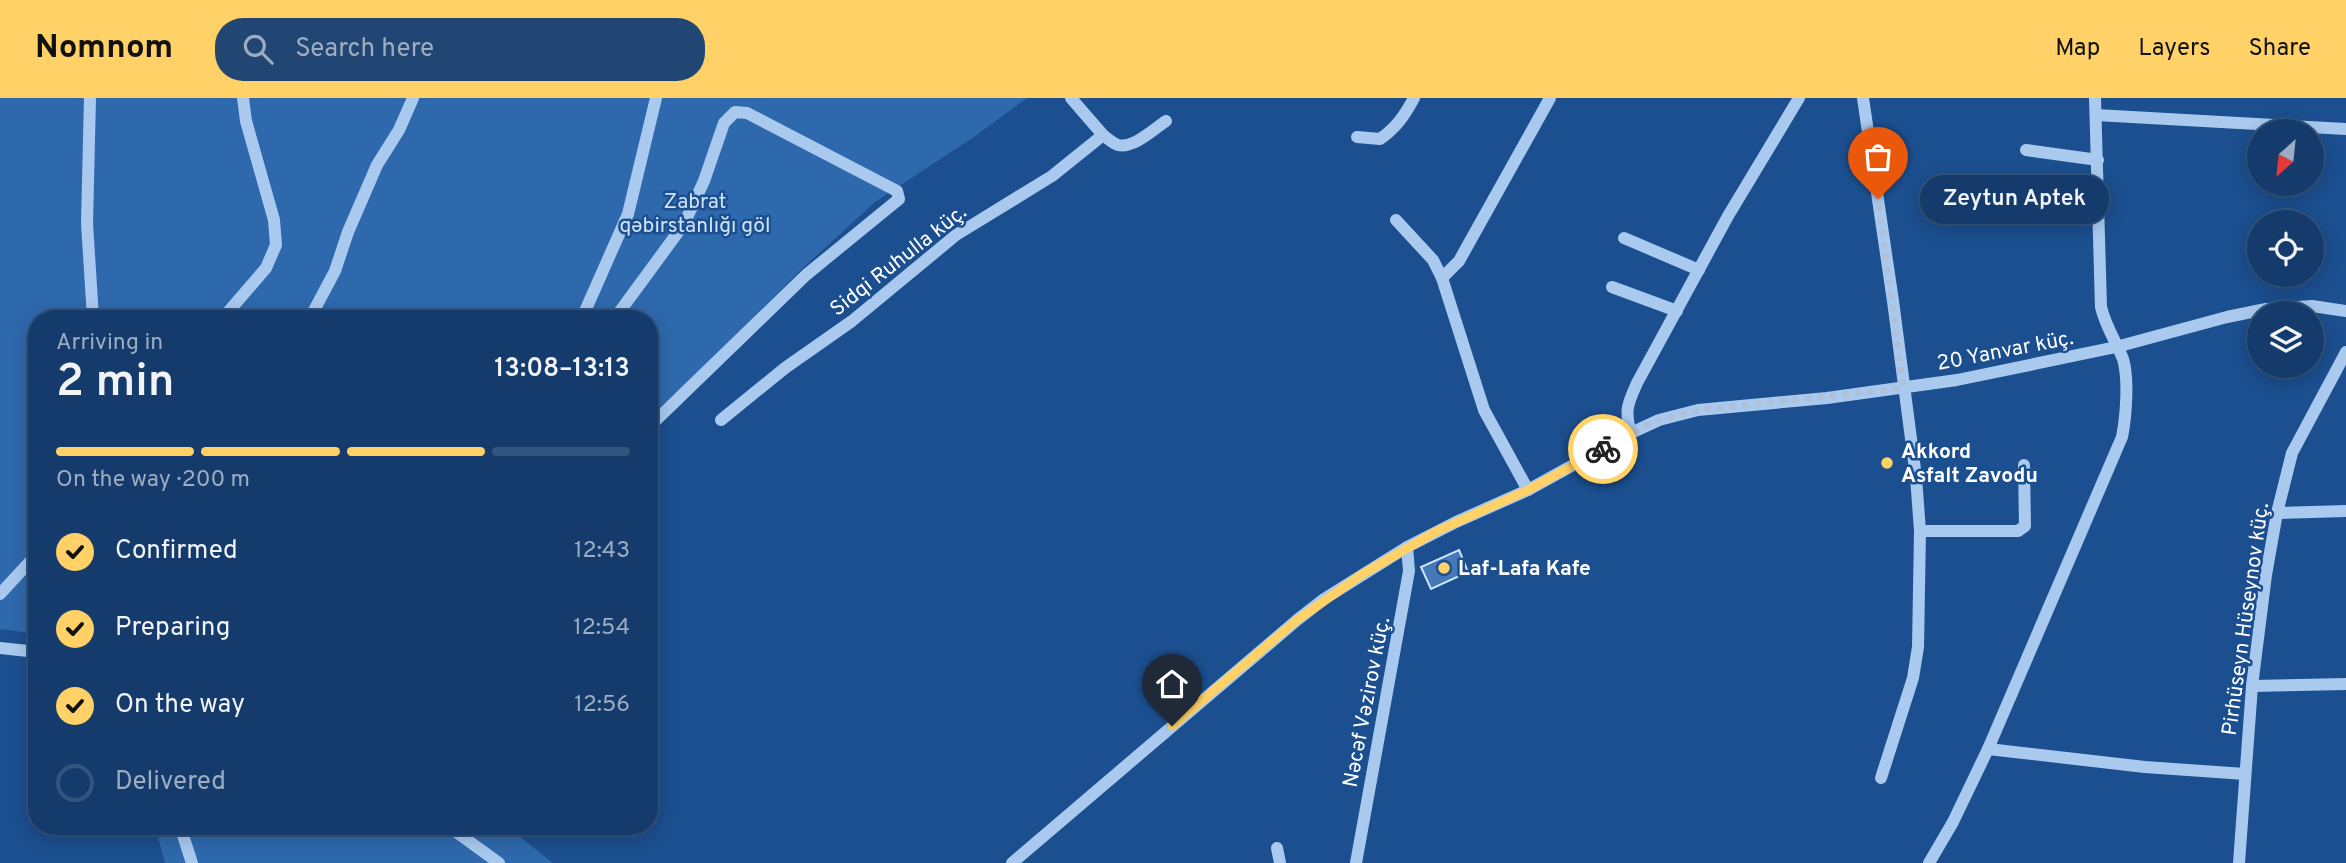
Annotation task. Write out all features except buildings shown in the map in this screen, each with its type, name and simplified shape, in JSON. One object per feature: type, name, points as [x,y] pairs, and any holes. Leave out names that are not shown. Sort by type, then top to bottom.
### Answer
[{"type":"street","points":[[90,98],[87,223],[92,310]]},
{"type":"street","points":[[230,310],[266,268],[276,245],[274,220],[246,121],[243,98]]},
{"type":"street","points":[[314,310],[335,271],[348,232],[377,165],[399,130],[413,98]]},
{"type":"street","points":[[586,310],[628,214],[656,98]]},
{"type":"street","points":[[1071,98],[1115,145],[1135,142],[1166,121]]},
{"type":"street","points":[[1357,137],[1380,139],[1404,117],[1414,98]]},
{"type":"street","points":[[1442,278],[1459,261],[1550,98]]},
{"type":"street","points":[[1631,433],[1626,418],[1637,383],[1799,98]]},
{"type":"street","points":[[1863,98],[1916,477],[1920,531],[1918,647],[1913,678],[1881,778]]},
{"type":"street","points":[[1928,863],[1953,822],[1988,749],[2122,437],[2125,388],[2123,360],[2108,330],[2101,307],[2095,98]]},
{"type":"street","points":[[621,310],[684,224],[704,181],[724,122],[735,112],[747,113],[897,191],[899,199],[806,275],[658,418]]},
{"type":"street","points":[[2096,115],[2346,129]]},
{"type":"street","name":"Sidqi Ruhulla küç.","points":[[720,420],[785,368],[852,321],[956,235],[1052,176],[1103,135]]},
{"type":"street","points":[[2026,150],[2098,160]]},
{"type":"street","points":[[1396,220],[1433,260],[1442,278],[1484,410],[1528,490]]},
{"type":"street","points":[[1624,238],[1699,270]]},
{"type":"street","points":[[1612,287],[1676,311]]},
{"type":"street","name":"20 Yanvar küç.","points":[[1012,863],[1297,620],[1361,575],[1407,547],[1528,490],[1631,433],[1660,420],[1698,410],[1957,380],[2116,347],[2266,309],[2312,306],[2346,311]]},
{"type":"street","name":"Pirhüseyn Hüseynov küç.","points":[[2239,863],[2252,687],[2277,513],[2292,453],[2346,352]]},
{"type":"street","points":[[1920,531],[2018,531],[2025,526],[2024,465]]},
{"type":"street","points":[[2277,513],[2346,511]]},
{"type":"street","name":"Nəcəf Vəzirov küç.","points":[[1356,863],[1409,571],[1407,547]]},
{"type":"street","points":[[0,594],[28,564]]},
{"type":"street","points":[[0,648],[28,651]]},
{"type":"street","points":[[2252,687],[2346,684]]},
{"type":"street","points":[[1988,749],[2144,767],[2245,774]]},
{"type":"street","points":[[183,835],[192,863]]},
{"type":"street","points":[[460,835],[499,863]]},
{"type":"street","points":[[1277,848],[1280,863]]},
{"type":"green space","name":"Zabrat qəbirstanlığı göl","points":[[0,98],[1027,98],[974,137],[875,202],[658,408],[658,310],[28,310],[28,633],[0,629]]},
{"type":"green space","points":[[157,835],[517,835],[553,863],[165,863]]},
{"type":"way so far","points":[[1603,449],[1644,426],[1698,410],[1903,388],[1878,199]]},
{"type":"place","name":"Zeytun Aptek","points":[[1878,199]]},
{"type":"place","name":"Akkord Asfalt Zavodu","points":[[1887,463]]},
{"type":"place","name":"Laf-Lafa Kafe","points":[[1444,568]]},
{"type":"route","points":[[1172,726],[1297,620],[1361,575],[1435,532],[1528,490],[1603,449]]}]
